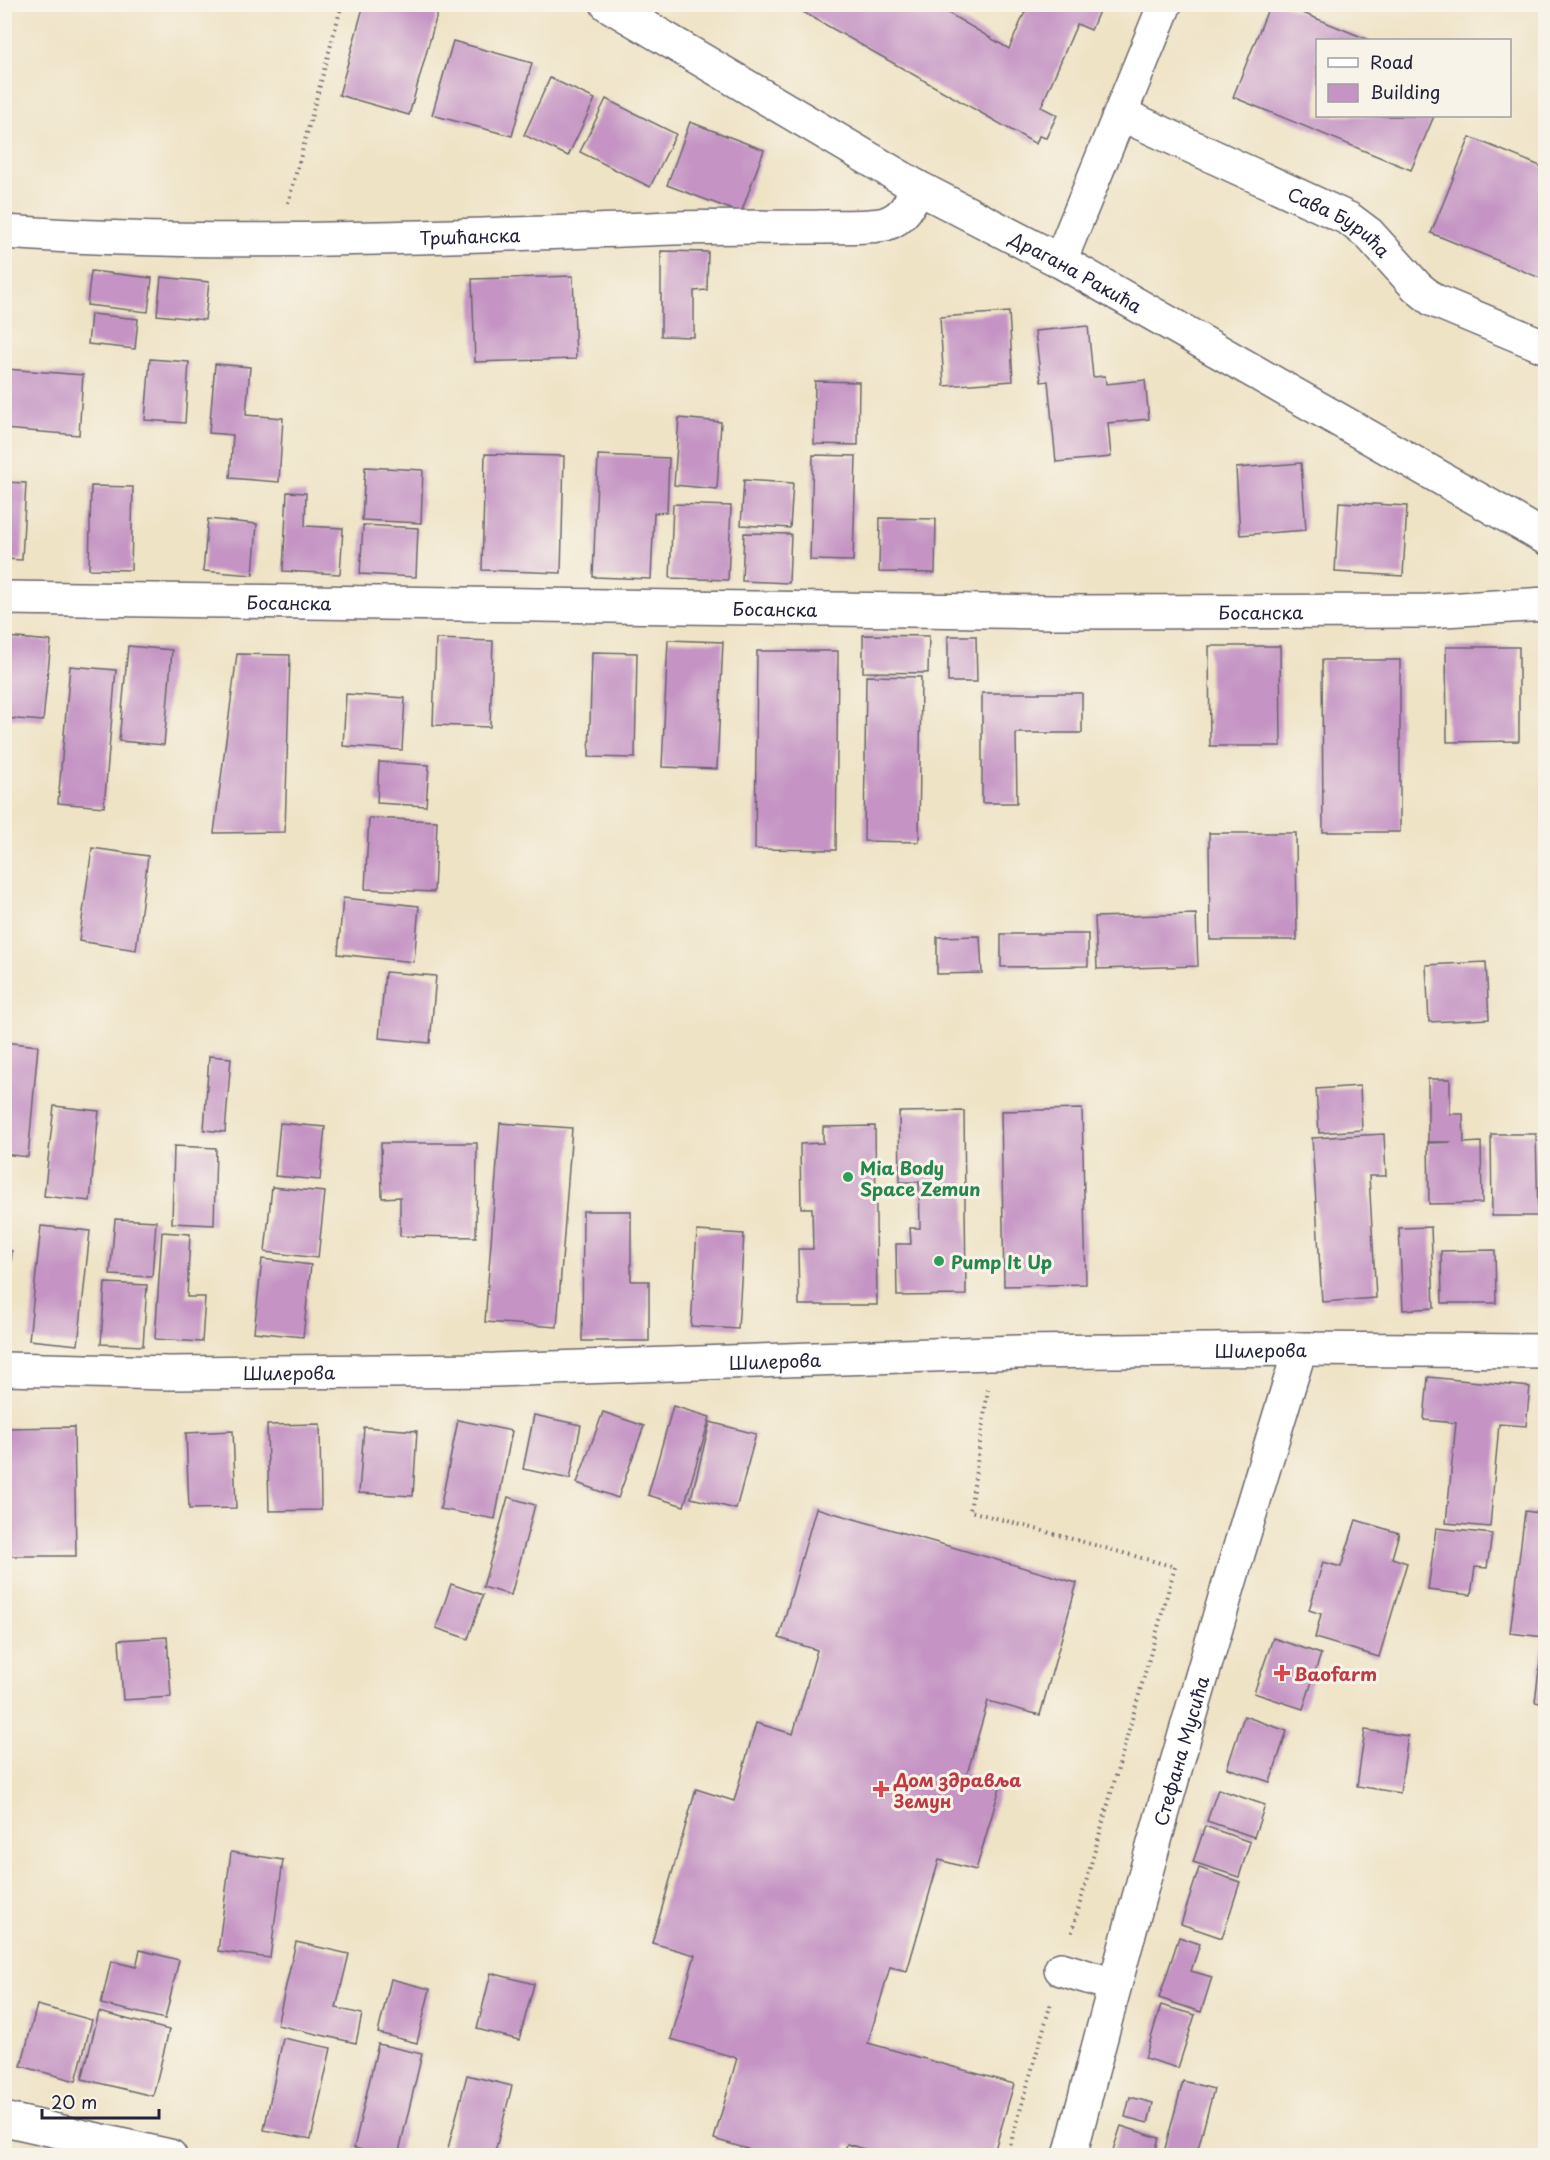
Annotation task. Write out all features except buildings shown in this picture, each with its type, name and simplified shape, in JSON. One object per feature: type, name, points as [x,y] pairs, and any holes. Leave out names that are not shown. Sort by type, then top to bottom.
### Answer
[{"type":"street","name":"Драгана Ракића","points":[[607,4],[917,187],[1060,261],[1545,538]]},
{"type":"street","points":[[1060,261],[1165,4]]},
{"type":"street","name":"Сава Бурића","points":[[1121,114],[1349,219],[1370,234],[1417,287],[1432,300],[1545,347]]},
{"type":"street","name":"Тршћанска","points":[[4,232],[87,238],[277,241],[883,224],[898,219],[908,209],[917,187]]},
{"type":"street","name":"Босанска","points":[[4,597],[1043,612],[1427,611],[1545,604]]},
{"type":"street","name":"Шилерова","points":[[4,1369],[168,1373],[495,1370],[994,1353],[1300,1349],[1545,1351]]},
{"type":"street","name":"Стефана Мусића","points":[[1070,2156],[1114,1985],[1260,1476],[1300,1349]]},
{"type":"street","points":[[1061,1969],[1114,1985]]},
{"type":"street","points":[[4,2119],[170,2156]]},
{"type":"path","points":[[277,241],[342,4]]},
{"type":"path","points":[[994,1353],[970,1511],[1175,1567],[1007,2156]]},
{"type":"place","name":"Mia Body Space Zemun","points":[[848,1177]]},
{"type":"place","name":"Pump It Up","points":[[939,1261]]},
{"type":"place","name":"Baofarm","points":[[1282,1673]]},
{"type":"place","name":"Дом здравља Земун","points":[[881,1789]]}]
